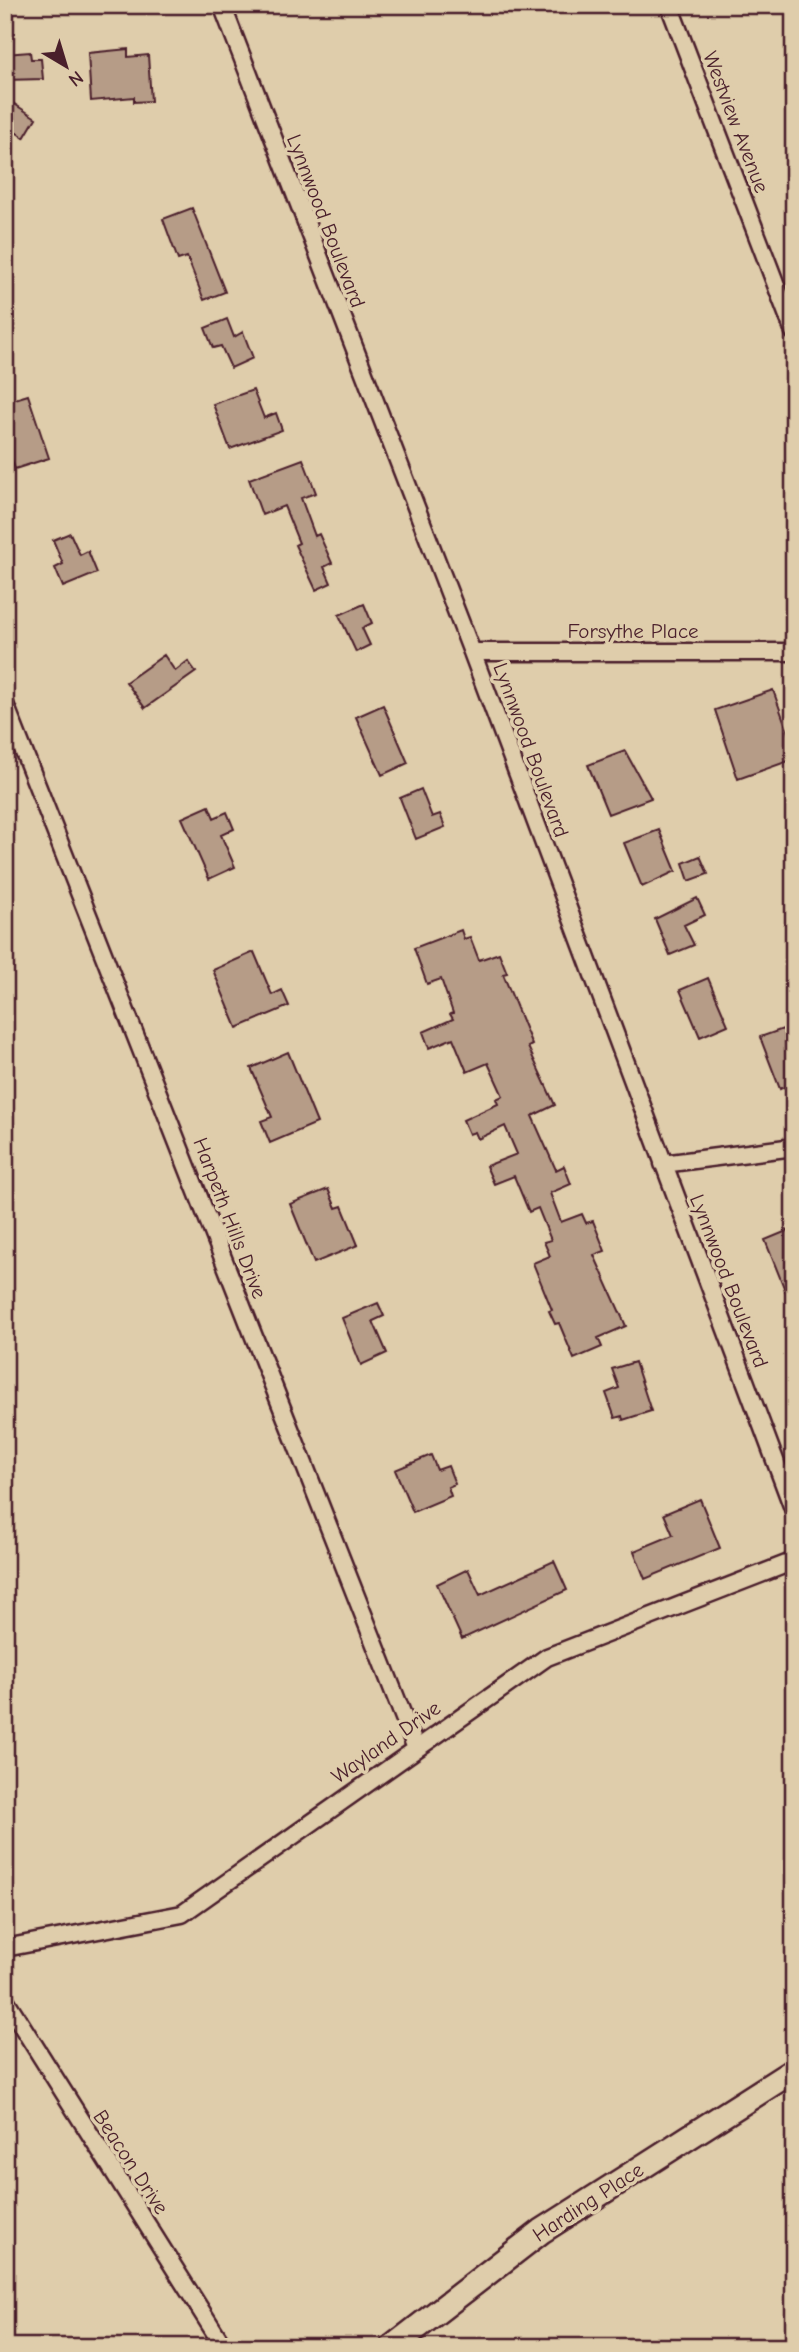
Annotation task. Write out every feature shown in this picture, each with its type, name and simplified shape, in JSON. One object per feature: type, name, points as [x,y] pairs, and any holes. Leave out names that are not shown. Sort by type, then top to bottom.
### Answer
[{"type":"main road","name":"Harding Place","points":[[392,2347],[542,2231],[794,2070]]},
{"type":"street","name":"Lynnwood Boulevard","points":[[222,5],[472,652],[794,1511]]},
{"type":"street","name":"Westview Avenue","points":[[669,5],[794,332]]},
{"type":"street","name":"Forsythe Place","points":[[472,652],[794,652]]},
{"type":"street","name":"Harpeth Hills Drive","points":[[5,704],[415,1746]]},
{"type":"street","points":[[663,1164],[794,1147]]},
{"type":"street","name":"Wayland Drive","points":[[5,1948],[182,1913],[415,1746],[547,1657],[794,1561]]},
{"type":"street","name":"Beacon Drive","points":[[5,1999],[224,2347]]},
{"type":"building","points":[[128,49],[128,57],[148,55],[151,101],[134,102],[134,97],[91,101],[88,53]]},
{"type":"building","points":[[30,52],[31,59],[41,59],[43,79],[5,80],[5,54]]},
{"type":"building","points":[[5,98],[36,118],[24,138],[17,133],[5,132]]},
{"type":"building","points":[[192,208],[225,292],[204,300],[187,257],[178,260],[163,219]]},
{"type":"building","points":[[227,319],[234,337],[243,332],[253,358],[231,368],[221,346],[213,348],[205,328]]},
{"type":"building","points":[[253,390],[264,418],[276,413],[282,430],[230,449],[213,404]]},
{"type":"building","points":[[28,395],[49,458],[15,469],[5,440],[5,402]]},
{"type":"building","points":[[303,459],[316,493],[301,498],[315,536],[319,534],[332,563],[324,567],[331,583],[316,590],[295,545],[299,543],[284,506],[262,515],[249,479]]},
{"type":"building","points":[[70,533],[80,555],[88,551],[97,573],[63,587],[55,568],[63,564],[53,540]]},
{"type":"building","points":[[364,604],[372,623],[362,628],[370,645],[356,652],[339,615]]},
{"type":"building","points":[[164,655],[175,671],[188,661],[196,672],[145,708],[126,682]]},
{"type":"building","points":[[773,690],[794,749],[794,759],[738,779],[715,710]]},
{"type":"building","points":[[383,705],[408,763],[382,775],[356,717]]},
{"type":"building","points":[[625,751],[651,798],[608,814],[588,765]]},
{"type":"building","points":[[421,789],[432,817],[440,814],[445,827],[416,839],[400,798]]},
{"type":"building","points":[[209,806],[214,818],[227,812],[234,829],[221,835],[235,867],[209,879],[182,818]]},
{"type":"building","points":[[659,830],[676,871],[642,887],[624,843]]},
{"type":"building","points":[[700,856],[708,874],[689,881],[683,863]]},
{"type":"building","points":[[697,898],[705,915],[684,925],[694,945],[670,955],[655,919]]},
{"type":"building","points":[[461,930],[464,939],[470,937],[479,960],[499,953],[507,973],[503,974],[532,1045],[528,1047],[555,1105],[532,1116],[556,1170],[564,1166],[571,1184],[550,1193],[561,1222],[582,1214],[586,1223],[593,1221],[605,1251],[594,1255],[626,1326],[598,1338],[602,1347],[574,1359],[559,1323],[555,1324],[549,1311],[552,1310],[533,1263],[550,1256],[544,1242],[551,1240],[538,1208],[529,1212],[514,1176],[494,1184],[486,1166],[517,1154],[505,1126],[478,1139],[475,1132],[469,1134],[463,1120],[498,1104],[496,1099],[503,1096],[488,1063],[467,1072],[453,1038],[429,1048],[423,1032],[453,1019],[450,1014],[453,1013],[441,979],[427,984],[414,948]]},
{"type":"building","points":[[254,952],[272,995],[282,990],[289,1006],[237,1028],[213,970]]},
{"type":"building","points":[[708,978],[728,1025],[700,1037],[680,990]]},
{"type":"building","points":[[786,1028],[794,1045],[794,1082],[780,1089],[760,1037]]},
{"type":"building","points":[[288,1052],[317,1123],[270,1143],[261,1121],[272,1117],[251,1068]]},
{"type":"building","points":[[328,1189],[336,1208],[342,1206],[358,1245],[314,1263],[290,1204]]},
{"type":"building","points":[[794,1228],[794,1310],[793,1310],[765,1240]]},
{"type":"building","points":[[378,1303],[384,1316],[373,1321],[387,1353],[361,1365],[342,1318]]},
{"type":"building","points":[[635,1362],[651,1411],[623,1420],[622,1416],[615,1418],[606,1393],[619,1388],[612,1369]]},
{"type":"building","points":[[431,1455],[437,1470],[448,1466],[455,1484],[448,1487],[451,1496],[413,1512],[395,1470]]},
{"type":"building","points":[[700,1499],[720,1548],[645,1579],[634,1551],[673,1535],[664,1514]]},
{"type":"building","points":[[554,1561],[567,1590],[462,1639],[437,1584],[468,1569],[480,1595]]}]
